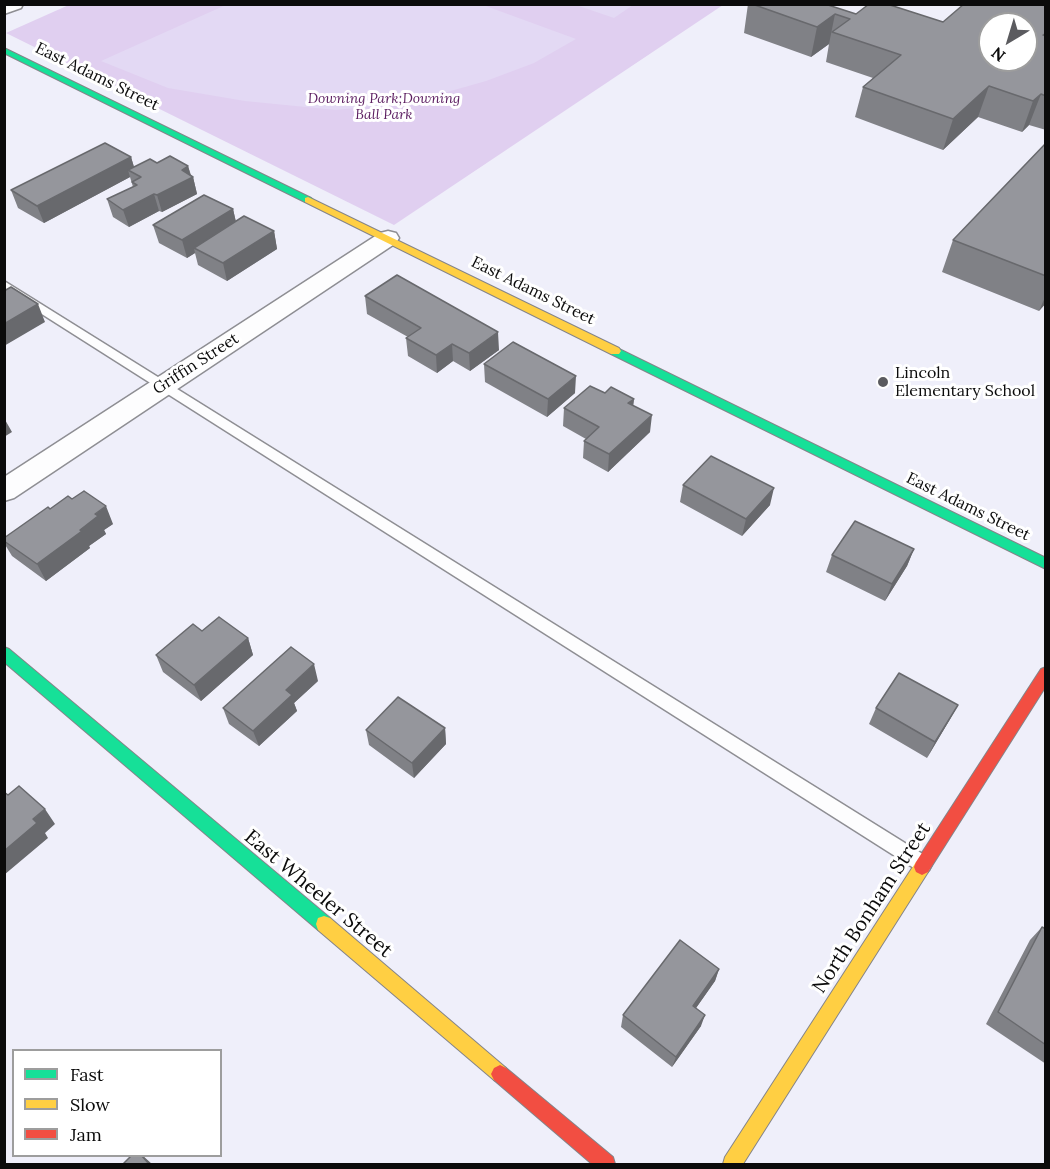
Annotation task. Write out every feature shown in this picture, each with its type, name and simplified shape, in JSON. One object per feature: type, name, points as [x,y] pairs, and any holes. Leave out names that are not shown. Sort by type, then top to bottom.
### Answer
[{"type":"street","points":[[4,9],[15,4]]},
{"type":"street","name":"East Adams Street","points":[[4,50],[1046,564]]},
{"type":"street","name":"Griffin Street","points":[[4,491],[388,238]]},
{"type":"street","name":"East Wheeler Street","points":[[4,653],[606,1164]]},
{"type":"street","name":"North Bonham Street","points":[[732,1164],[1046,673]]},
{"type":"lane","points":[[4,284],[923,864]]},
{"type":"green space","name":"Downing Park;Downing Ball Park","points":[[71,4],[723,5],[394,225],[6,33]]},
{"type":"shaded area","points":[[228,4],[483,5],[576,39],[534,63],[486,81],[412,102],[336,110],[245,101],[168,88],[101,61]]},
{"type":"shaded area","points":[[576,5],[633,5],[614,18]]},
{"type":"building","points":[[752,4],[825,4],[856,14],[869,4],[887,4],[943,22],[964,4],[1046,4],[1046,33],[1043,35],[1046,36],[1046,96],[1041,94],[1033,101],[989,86],[953,119],[863,87],[901,55],[832,32],[850,19],[835,14],[817,27]]},
{"type":"building","points":[[105,143],[131,157],[37,206],[11,190]]},
{"type":"building","points":[[1046,143],[1046,276],[953,240]]},
{"type":"building","points":[[170,156],[188,166],[182,170],[193,177],[123,210],[107,199],[137,185],[132,182],[141,177],[128,170],[150,159],[157,163]]},
{"type":"building","points":[[204,195],[233,209],[182,240],[153,225]]},
{"type":"building","points":[[244,216],[274,231],[223,263],[194,248]]},
{"type":"building","points":[[397,275],[498,332],[469,353],[452,344],[436,355],[406,338],[421,328],[365,296]]},
{"type":"building","points":[[11,287],[38,304],[4,324],[4,291]]},
{"type":"building","points":[[513,342],[576,376],[548,399],[484,364]]},
{"type":"building","points":[[590,386],[605,393],[611,387],[634,399],[628,403],[652,415],[609,454],[584,441],[599,427],[564,408]]},
{"type":"building","points":[[711,456],[774,488],[746,519],[683,485]]},
{"type":"building","points":[[84,491],[106,506],[95,514],[98,516],[80,530],[82,531],[37,564],[4,541],[4,538],[48,507],[50,509],[68,496],[72,499]]},
{"type":"building","points":[[855,521],[914,549],[892,584],[832,555]]},
{"type":"building","points":[[219,617],[248,638],[194,685],[156,655],[193,624],[202,631]]},
{"type":"building","points":[[291,647],[314,664],[286,690],[292,695],[253,731],[223,708]]},
{"type":"building","points":[[899,673],[958,705],[935,742],[876,708]]},
{"type":"building","points":[[398,697],[445,728],[412,763],[366,730]]},
{"type":"building","points":[[19,786],[45,809],[33,819],[37,823],[4,851],[4,792],[8,795]]},
{"type":"building","points":[[1042,927],[1046,929],[1046,1045],[998,1012]]},
{"type":"building","points":[[680,940],[719,969],[693,1006],[705,1015],[676,1057],[623,1015]]},
{"type":"building","points":[[130,1157],[143,1157],[149,1164],[123,1164]]},
{"type":"traffic: fast","points":[[4,50],[308,200]]},
{"type":"traffic: fast","points":[[615,351],[1046,564]]},
{"type":"traffic: fast","points":[[4,653],[324,924]]},
{"type":"traffic: slow","points":[[308,200],[615,351]]},
{"type":"traffic: slow","points":[[732,1164],[922,867]]},
{"type":"traffic: slow","points":[[324,924],[500,1074]]},
{"type":"traffic: jam","points":[[922,867],[1046,673]]},
{"type":"traffic: jam","points":[[500,1074],[606,1164]]},
{"type":"place","name":"Lincoln Elementary School","points":[[883,382]]}]
